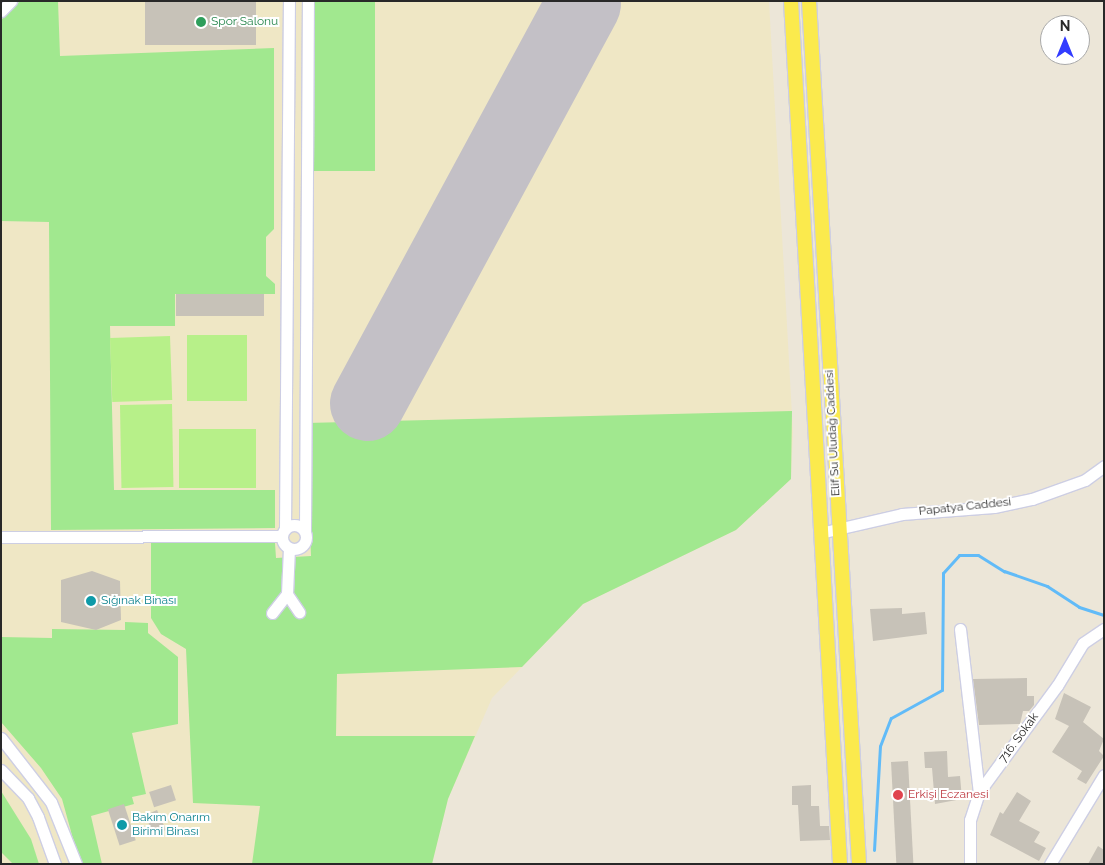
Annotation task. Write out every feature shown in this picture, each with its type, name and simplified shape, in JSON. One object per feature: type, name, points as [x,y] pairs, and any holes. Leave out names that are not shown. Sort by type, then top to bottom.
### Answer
[{"type":"main road","name":"Elif Su Uludağ Caddesi","points":[[791,1],[840,864]]},
{"type":"main road","name":"Elif Su Uludağ Caddesi","points":[[809,1],[859,864]]},
{"type":"street","points":[[1,11],[10,1]]},
{"type":"street","points":[[272,612],[287,594],[290,548],[283,532],[289,1]]},
{"type":"street","points":[[290,548],[303,546],[305,531],[308,1]]},
{"type":"street","points":[[287,285],[306,286]]},
{"type":"street","points":[[286,391],[306,391]]},
{"type":"street","name":"Papatya Caddesi","points":[[820,533],[839,531],[902,514],[994,507],[1032,499],[1077,483],[1104,466]]},
{"type":"street","points":[[1,537],[283,532],[296,524],[305,531]]},
{"type":"street","points":[[287,594],[299,612]]},
{"type":"street","points":[[960,628],[979,792]]},
{"type":"street","name":"716. Sokak","points":[[970,864],[970,820],[979,792],[1048,700],[1083,643],[1104,629]]},
{"type":"street","points":[[1,738],[51,802],[76,864]]},
{"type":"street","points":[[9,779],[26,768]]},
{"type":"street","points":[[1,770],[28,798],[38,817],[55,864]]},
{"type":"street","points":[[1050,864],[1104,775]]},
{"type":"shaded area","points":[[1,1],[769,1],[793,433],[791,479],[736,530],[583,604],[492,698],[448,799],[432,864],[1,864]]},
{"type":"green space","points":[[20,1],[58,1],[60,56],[274,48],[274,229],[266,237],[266,276],[275,284],[275,294],[175,294],[175,326],[110,326],[114,490],[275,490],[275,528],[51,530],[49,222],[1,221],[1,20]]},
{"type":"green space","points":[[313,1],[375,1],[375,171],[313,171]]},
{"type":"green space","points":[[187,335],[247,335],[247,401],[187,401]]},
{"type":"green space","points":[[170,336],[172,400],[112,402],[110,338]]},
{"type":"green space","points":[[172,404],[173,487],[121,488],[120,405]]},
{"type":"green space","points":[[792,411],[791,479],[736,530],[583,604],[522,667],[337,674],[336,736],[475,736],[448,799],[432,864],[252,864],[260,806],[193,803],[186,649],[161,634],[151,618],[151,541],[275,543],[276,558],[311,556],[306,423]]},
{"type":"green space","points":[[179,429],[256,429],[256,488],[179,488]]},
{"type":"green space","points":[[125,622],[148,623],[148,633],[178,657],[178,724],[132,733],[146,794],[132,797],[134,804],[91,816],[102,864],[80,864],[62,799],[41,768],[1,722],[1,637],[52,638],[52,629],[125,630]]},
{"type":"green space","points":[[1,791],[31,839],[39,864],[13,864],[1,852]]},
{"type":"building","name":"Spor Salonu","points":[[145,1],[256,1],[256,45],[145,45]]},
{"type":"building","points":[[176,294],[264,294],[264,316],[176,316]]},
{"type":"building","name":"Sığınak Binası","points":[[92,571],[120,581],[121,620],[96,630],[61,622],[61,580]]},
{"type":"building","points":[[902,608],[902,614],[925,612],[927,634],[873,641],[870,609]]},
{"type":"building","points":[[1027,678],[1027,696],[1034,696],[1034,705],[1029,711],[1023,711],[1020,724],[979,725],[973,679]]},
{"type":"building","points":[[1064,693],[1091,707],[1083,722],[1104,739],[1099,751],[1104,756],[1086,784],[1077,779],[1082,771],[1052,752],[1069,726],[1055,719]]},
{"type":"building","points":[[947,751],[948,777],[960,776],[962,799],[935,804],[932,768],[925,768],[924,752]]},
{"type":"building","points":[[908,761],[913,864],[896,864],[891,762]]},
{"type":"building","name":"Bakım Onarım Birimi Binası","points":[[171,785],[176,800],[154,807],[149,792]]},
{"type":"building","points":[[811,785],[811,806],[819,806],[820,826],[829,826],[830,840],[800,841],[798,805],[792,805],[792,786]]},
{"type":"building","points":[[1017,792],[1031,801],[1019,821],[1040,832],[1034,842],[1046,848],[1039,861],[990,835],[1000,812],[1003,814]]},
{"type":"building","name":"Bakım Onarım Birimi Binası","points":[[124,804],[136,840],[120,845],[108,809]]},
{"type":"building","name":"Bakım Onarım Birimi Binası","points":[[157,810],[166,830],[154,835],[145,815]]},
{"type":"building","points":[[1098,846],[1104,850],[1104,864],[1088,864]]},
{"type":"waterway","points":[[874,850],[880,746],[891,718],[942,690],[943,573],[959,555],[978,555],[1004,571],[1047,586],[1079,607],[1104,615]]},
{"type":"runway","points":[[367,403],[583,4]]},
{"type":"place","name":"Spor Salonu","points":[[201,22]]},
{"type":"place","name":"Sığınak Binası","points":[[91,601]]},
{"type":"place","name":"Erkişi Eczanesi","points":[[898,795]]},
{"type":"place","name":"Bakım Onarım Birimi Binası","points":[[122,825]]}]
